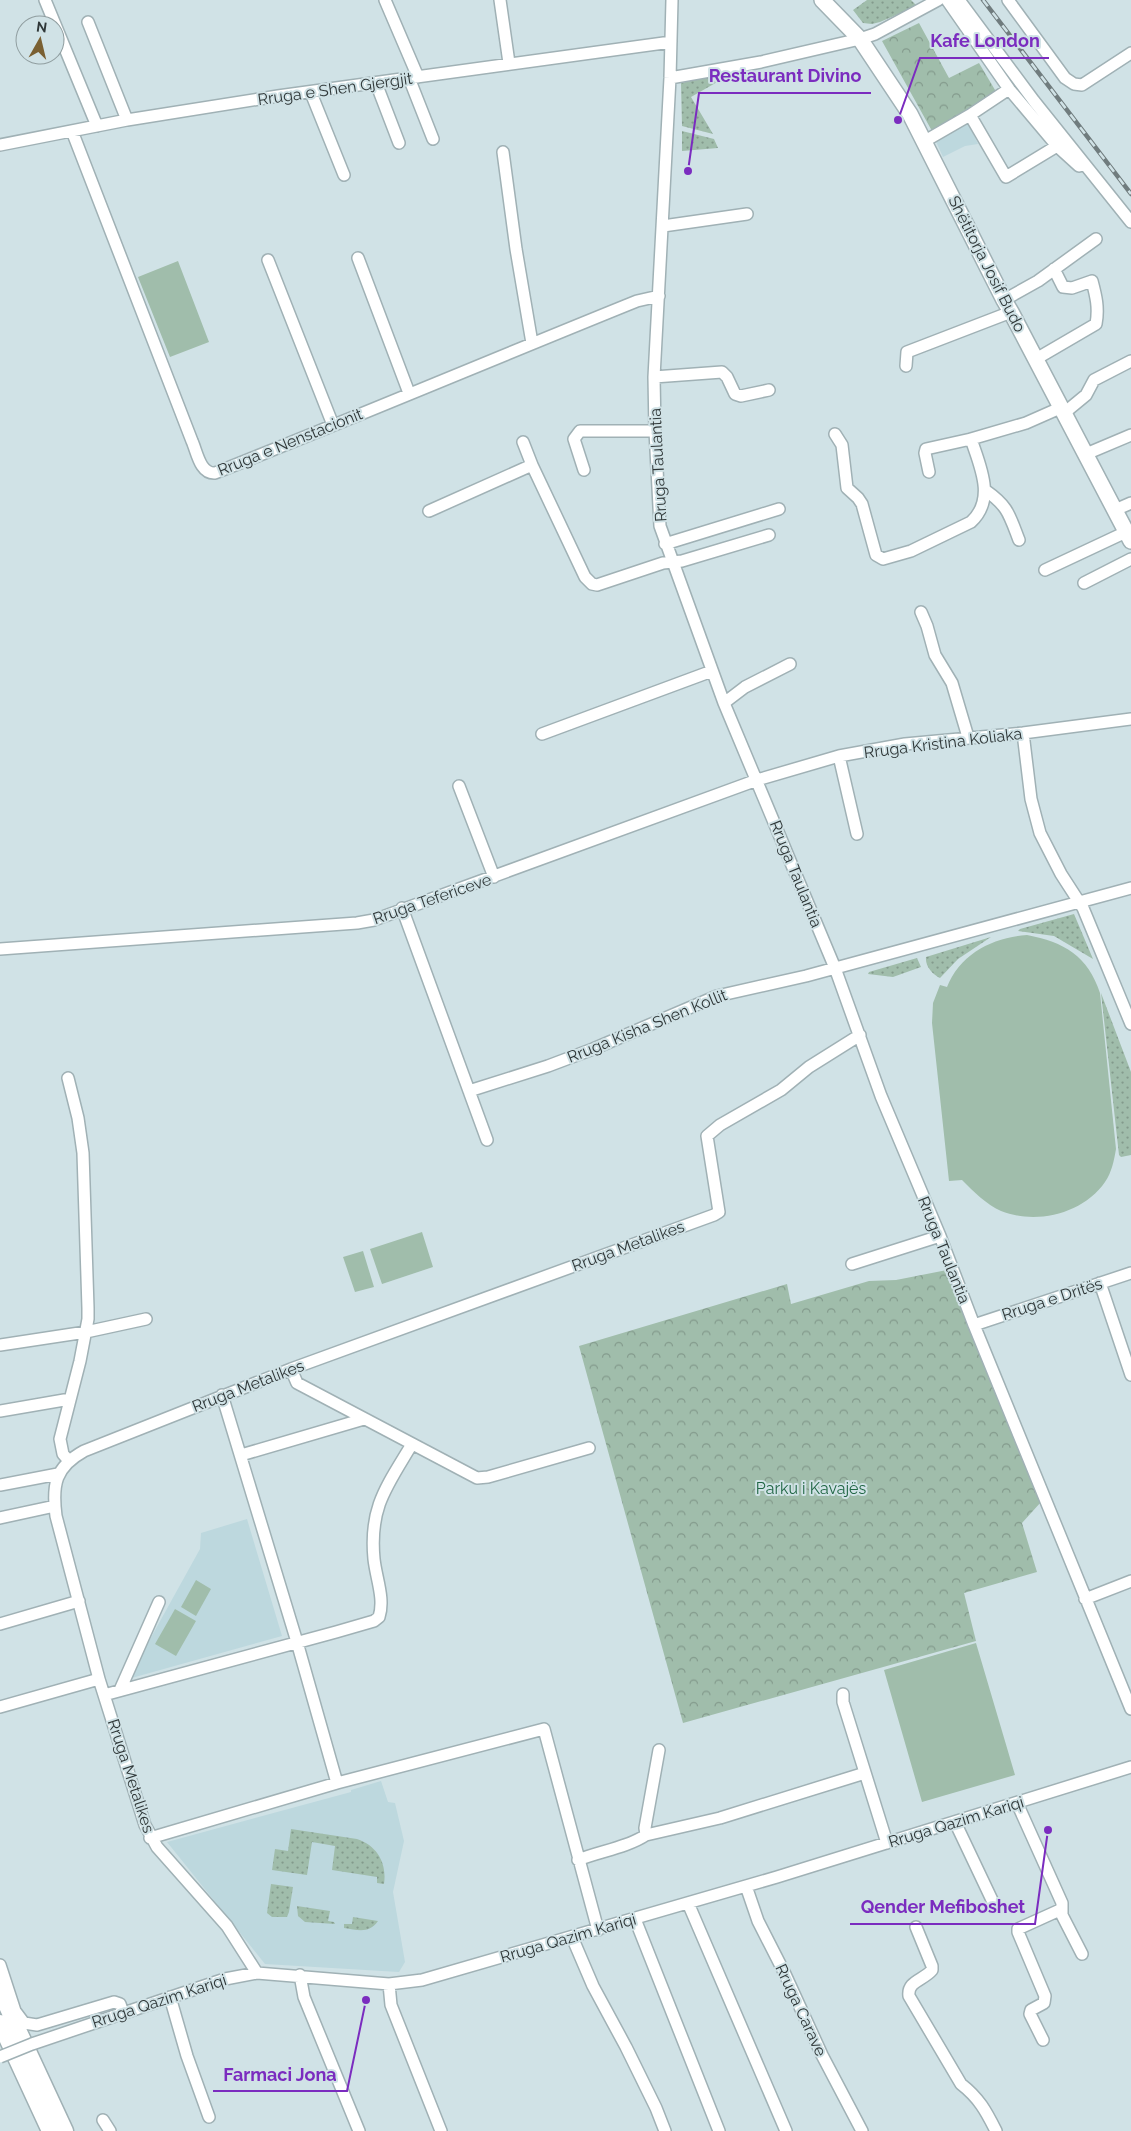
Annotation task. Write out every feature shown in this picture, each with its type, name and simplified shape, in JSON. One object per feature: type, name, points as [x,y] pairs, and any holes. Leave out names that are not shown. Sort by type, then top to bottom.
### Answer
[{"type":"highway","points":[[0,1991],[66,2131]]},
{"type":"highway","points":[[0,2023],[50,2131]]},
{"type":"main road","name":"Shëtitorja Josif Budo","points":[[822,0],[860,40],[910,114],[1007,306],[1129,537]]},
{"type":"street","points":[[44,0],[97,126]]},
{"type":"street","points":[[385,0],[413,77],[433,140]]},
{"type":"street","points":[[500,0],[509,63]]},
{"type":"street","name":"Rruga Taulantia","points":[[672,0],[663,226],[654,377],[658,508],[665,544],[724,703],[835,968],[881,1096],[940,1236],[974,1325],[1131,1709]]},
{"type":"street","points":[[670,78],[796,55],[860,40],[875,34],[938,0]]},
{"type":"street","points":[[947,0],[1009,88],[1057,146],[1082,169]]},
{"type":"street","points":[[959,0],[1034,101],[1131,222]]},
{"type":"street","points":[[1008,0],[1065,78],[1074,84],[1082,85],[1131,53]]},
{"type":"street","points":[[88,22],[127,120]]},
{"type":"street","name":"Rruga e Shen Gjergjit","points":[[0,145],[127,120],[509,63],[671,42]]},
{"type":"street","points":[[376,83],[399,142]]},
{"type":"street","points":[[925,141],[970,116],[1009,88]]},
{"type":"street","points":[[311,92],[344,176]]},
{"type":"street","points":[[970,116],[1006,177],[1057,146]]},
{"type":"street","name":"Rruga e Nenstacionit","points":[[72,131],[204,470],[210,474],[637,301],[659,296]]},
{"type":"street","points":[[502,152],[532,343]]},
{"type":"street","points":[[663,226],[747,214]]},
{"type":"street","points":[[906,366],[907,352],[1007,306],[1096,239]]},
{"type":"street","points":[[358,258],[409,393]]},
{"type":"street","points":[[268,260],[333,425]]},
{"type":"street","points":[[1036,359],[1096,324],[1098,312],[1097,298],[1092,280],[1072,288],[1063,287],[1054,269]]},
{"type":"street","points":[[928,472],[926,449],[972,439],[1062,411],[1086,395],[1094,380],[1131,361]]},
{"type":"street","points":[[654,377],[722,372],[727,377],[734,394],[741,396],[769,390]]},
{"type":"street","points":[[584,470],[574,439],[580,431],[655,430]]},
{"type":"street","points":[[835,434],[842,445],[847,488],[862,504],[876,554],[880,558],[889,558],[911,551],[971,522],[978,516],[985,490],[972,439]]},
{"type":"street","points":[[1086,454],[1131,435]]},
{"type":"street","points":[[523,442],[585,577],[592,584],[603,584],[663,562],[682,561],[769,535]]},
{"type":"street","points":[[429,511],[532,464]]},
{"type":"street","points":[[985,490],[1007,508],[1019,540]]},
{"type":"street","points":[[1115,510],[1131,503]]},
{"type":"street","points":[[665,544],[779,509]]},
{"type":"street","points":[[1045,570],[1129,537]]},
{"type":"street","points":[[1084,583],[1131,559]]},
{"type":"street","points":[[921,612],[935,654],[952,683],[968,737]]},
{"type":"street","points":[[724,703],[745,687],[790,664]]},
{"type":"street","points":[[542,734],[712,671]]},
{"type":"street","name":"Rruga Kristina Koliaka","points":[[757,780],[839,756],[905,744],[968,737],[1023,734],[1131,719]]},
{"type":"street","points":[[1023,734],[1031,799],[1040,833],[1061,874],[1080,902],[1131,1024]]},
{"type":"street","points":[[839,756],[857,834]]},
{"type":"street","name":"Rruga Tefericeve","points":[[0,949],[356,923],[390,916],[402,908],[494,878],[757,780]]},
{"type":"street","points":[[459,786],[494,878]]},
{"type":"street","name":"Rruga Kisha Shen Kollit","points":[[470,1091],[584,1053],[717,996],[835,968],[1131,888]]},
{"type":"street","points":[[402,908],[487,1140]]},
{"type":"street","name":"Rruga Metalikes","points":[[257,1973],[227,1926],[150,1838],[99,1679],[54,1506],[58,1474],[69,1461],[84,1451],[222,1395],[714,1215],[719,1212],[707,1136],[720,1125],[781,1090],[809,1067],[860,1035]]},
{"type":"street","points":[[68,1078],[78,1118],[83,1153],[88,1308],[86,1332],[60,1440],[63,1454],[69,1461]]},
{"type":"street","points":[[852,1264],[940,1236]]},
{"type":"street","name":"Rruga e Dritës","points":[[974,1325],[1131,1273]]},
{"type":"street","points":[[1100,1283],[1127,1352],[1131,1375]]},
{"type":"street","points":[[0,1345],[86,1332],[146,1319]]},
{"type":"street","points":[[291,1369],[297,1383],[471,1475],[482,1478],[589,1448]]},
{"type":"street","points":[[222,1395],[297,1642],[337,1783]]},
{"type":"street","points":[[0,1410],[70,1399]]},
{"type":"street","points":[[241,1455],[364,1418]]},
{"type":"street","points":[[104,1694],[374,1621],[379,1617],[381,1602],[374,1559],[376,1510],[412,1444]]},
{"type":"street","points":[[0,1485],[58,1474]]},
{"type":"street","points":[[0,1518],[54,1506]]},
{"type":"street","points":[[1085,1599],[1131,1580]]},
{"type":"street","points":[[0,1624],[79,1601]]},
{"type":"street","points":[[120,1690],[159,1602]]},
{"type":"street","points":[[0,1706],[99,1679]]},
{"type":"street","points":[[843,1694],[843,1702],[887,1843]]},
{"type":"street","points":[[150,1838],[337,1783],[544,1729],[598,1930]]},
{"type":"street","points":[[646,1835],[645,1828],[659,1750]]},
{"type":"street","name":"Rruga Qazim Kariqi","points":[[0,2057],[32,2044],[225,1979],[257,1973],[300,1975],[389,1984],[422,1980],[746,1886],[1131,1768]]},
{"type":"street","points":[[578,1860],[596,1852],[637,1841],[646,1835],[720,1818],[865,1773]]},
{"type":"street","points":[[1017,1802],[1062,1903],[1062,1915],[1082,1954]]},
{"type":"street","points":[[955,1822],[992,1900]]},
{"type":"street","name":"Rruga Carave","points":[[746,1886],[758,1921],[784,1972],[822,2056],[862,2131]]},
{"type":"street","points":[[688,1903],[786,2131]]},
{"type":"street","points":[[1043,2040],[1030,2014],[1031,2010],[1044,2003],[1045,1996],[1018,1929],[1062,1909]]},
{"type":"street","points":[[635,1919],[719,2131]]},
{"type":"street","points":[[916,1928],[932,1970],[911,1985],[908,1990],[909,1996],[961,2084],[975,2094],[996,2131]]},
{"type":"street","points":[[572,1937],[593,1986],[626,2047],[656,2108],[665,2131]]},
{"type":"street","points":[[0,1965],[15,2011],[24,2023],[37,2025],[114,2002],[120,2004],[124,2013]]},
{"type":"street","points":[[300,1975],[304,1997],[359,2131]]},
{"type":"street","points":[[389,1984],[391,2005],[442,2131]]},
{"type":"street","points":[[170,1997],[187,2056],[209,2117]]},
{"type":"street","points":[[103,2120],[110,2131]]},
{"type":"shaded area","points":[[968,123],[978,144],[965,146],[943,157],[934,137],[955,126]]},
{"type":"shaded area","points":[[247,1519],[282,1636],[128,1679],[200,1549],[201,1533]]},
{"type":"shaded area","points":[[381,1781],[388,1802],[395,1803],[404,1841],[393,1892],[405,1962],[399,1972],[265,1964],[167,1842],[351,1792],[351,1790]]},
{"type":"green space","points":[[867,0],[911,0],[917,6],[880,22],[872,24],[863,23],[853,10]]},
{"type":"green space","points":[[919,23],[949,78],[979,63],[998,95],[932,131],[882,41]]},
{"type":"green space","points":[[717,75],[719,81],[691,97],[713,134],[682,126],[681,83]]},
{"type":"green space","points":[[682,131],[714,139],[718,148],[682,151]]},
{"type":"green space","points":[[178,261],[209,342],[170,357],[138,277]]},
{"type":"green space","points":[[1074,914],[1093,959],[1054,936],[1018,931],[1020,929]]},
{"type":"green space","points":[[1027,935],[1052,942],[1073,953],[1089,969],[1095,980],[1100,993],[1116,1149],[1109,1174],[1096,1193],[1072,1209],[1058,1214],[1029,1217],[1001,1211],[985,1201],[962,1180],[949,1181],[932,1023],[933,1003],[940,985],[947,987],[960,965],[979,949],[990,944],[1014,936]]},
{"type":"green space","points":[[991,937],[958,959],[940,978],[928,967],[926,957]]},
{"type":"green space","points":[[917,958],[921,967],[893,977],[868,974],[869,972]]},
{"type":"green space","points":[[1101,993],[1131,1072],[1131,1155],[1121,1157],[1119,1155]]},
{"type":"green space","points":[[422,1232],[433,1267],[382,1284],[370,1249]]},
{"type":"green space","points":[[363,1251],[374,1287],[355,1292],[343,1257]]},
{"type":"green space","name":"Parku i Kavajës","points":[[947,1270],[1041,1502],[1022,1523],[1037,1572],[964,1593],[976,1641],[683,1723],[579,1346],[787,1284],[791,1304],[869,1281],[896,1280]]},
{"type":"green space","points":[[196,1580],[211,1589],[196,1616],[181,1607]]},
{"type":"green space","points":[[175,1609],[196,1621],[176,1656],[155,1644]]},
{"type":"green space","points":[[976,1643],[1015,1775],[922,1802],[884,1670]]},
{"type":"green space","points":[[291,1829],[357,1839],[371,1846],[382,1863],[385,1877],[384,1884],[377,1883],[377,1877],[332,1870],[335,1846],[312,1842],[307,1875],[272,1870],[275,1849],[288,1851]]},
{"type":"green space","points":[[271,1884],[293,1887],[287,1917],[272,1917],[267,1913]]},
{"type":"green space","points":[[297,1906],[330,1911],[328,1921],[335,1924],[305,1922],[298,1916]]},
{"type":"green space","points":[[353,1917],[378,1921],[371,1928],[367,1929],[344,1928],[344,1924],[352,1924]]},
{"type":"railway","points":[[983,0],[1131,194]]},
{"type":"place","name":"Kafe London","points":[[898,120]]},
{"type":"place","name":"Restaurant Divino","points":[[688,171]]},
{"type":"place","name":"Qender Mefiboshet","points":[[1048,1830]]},
{"type":"place","name":"Farmaci Jona","points":[[366,2000]]}]
